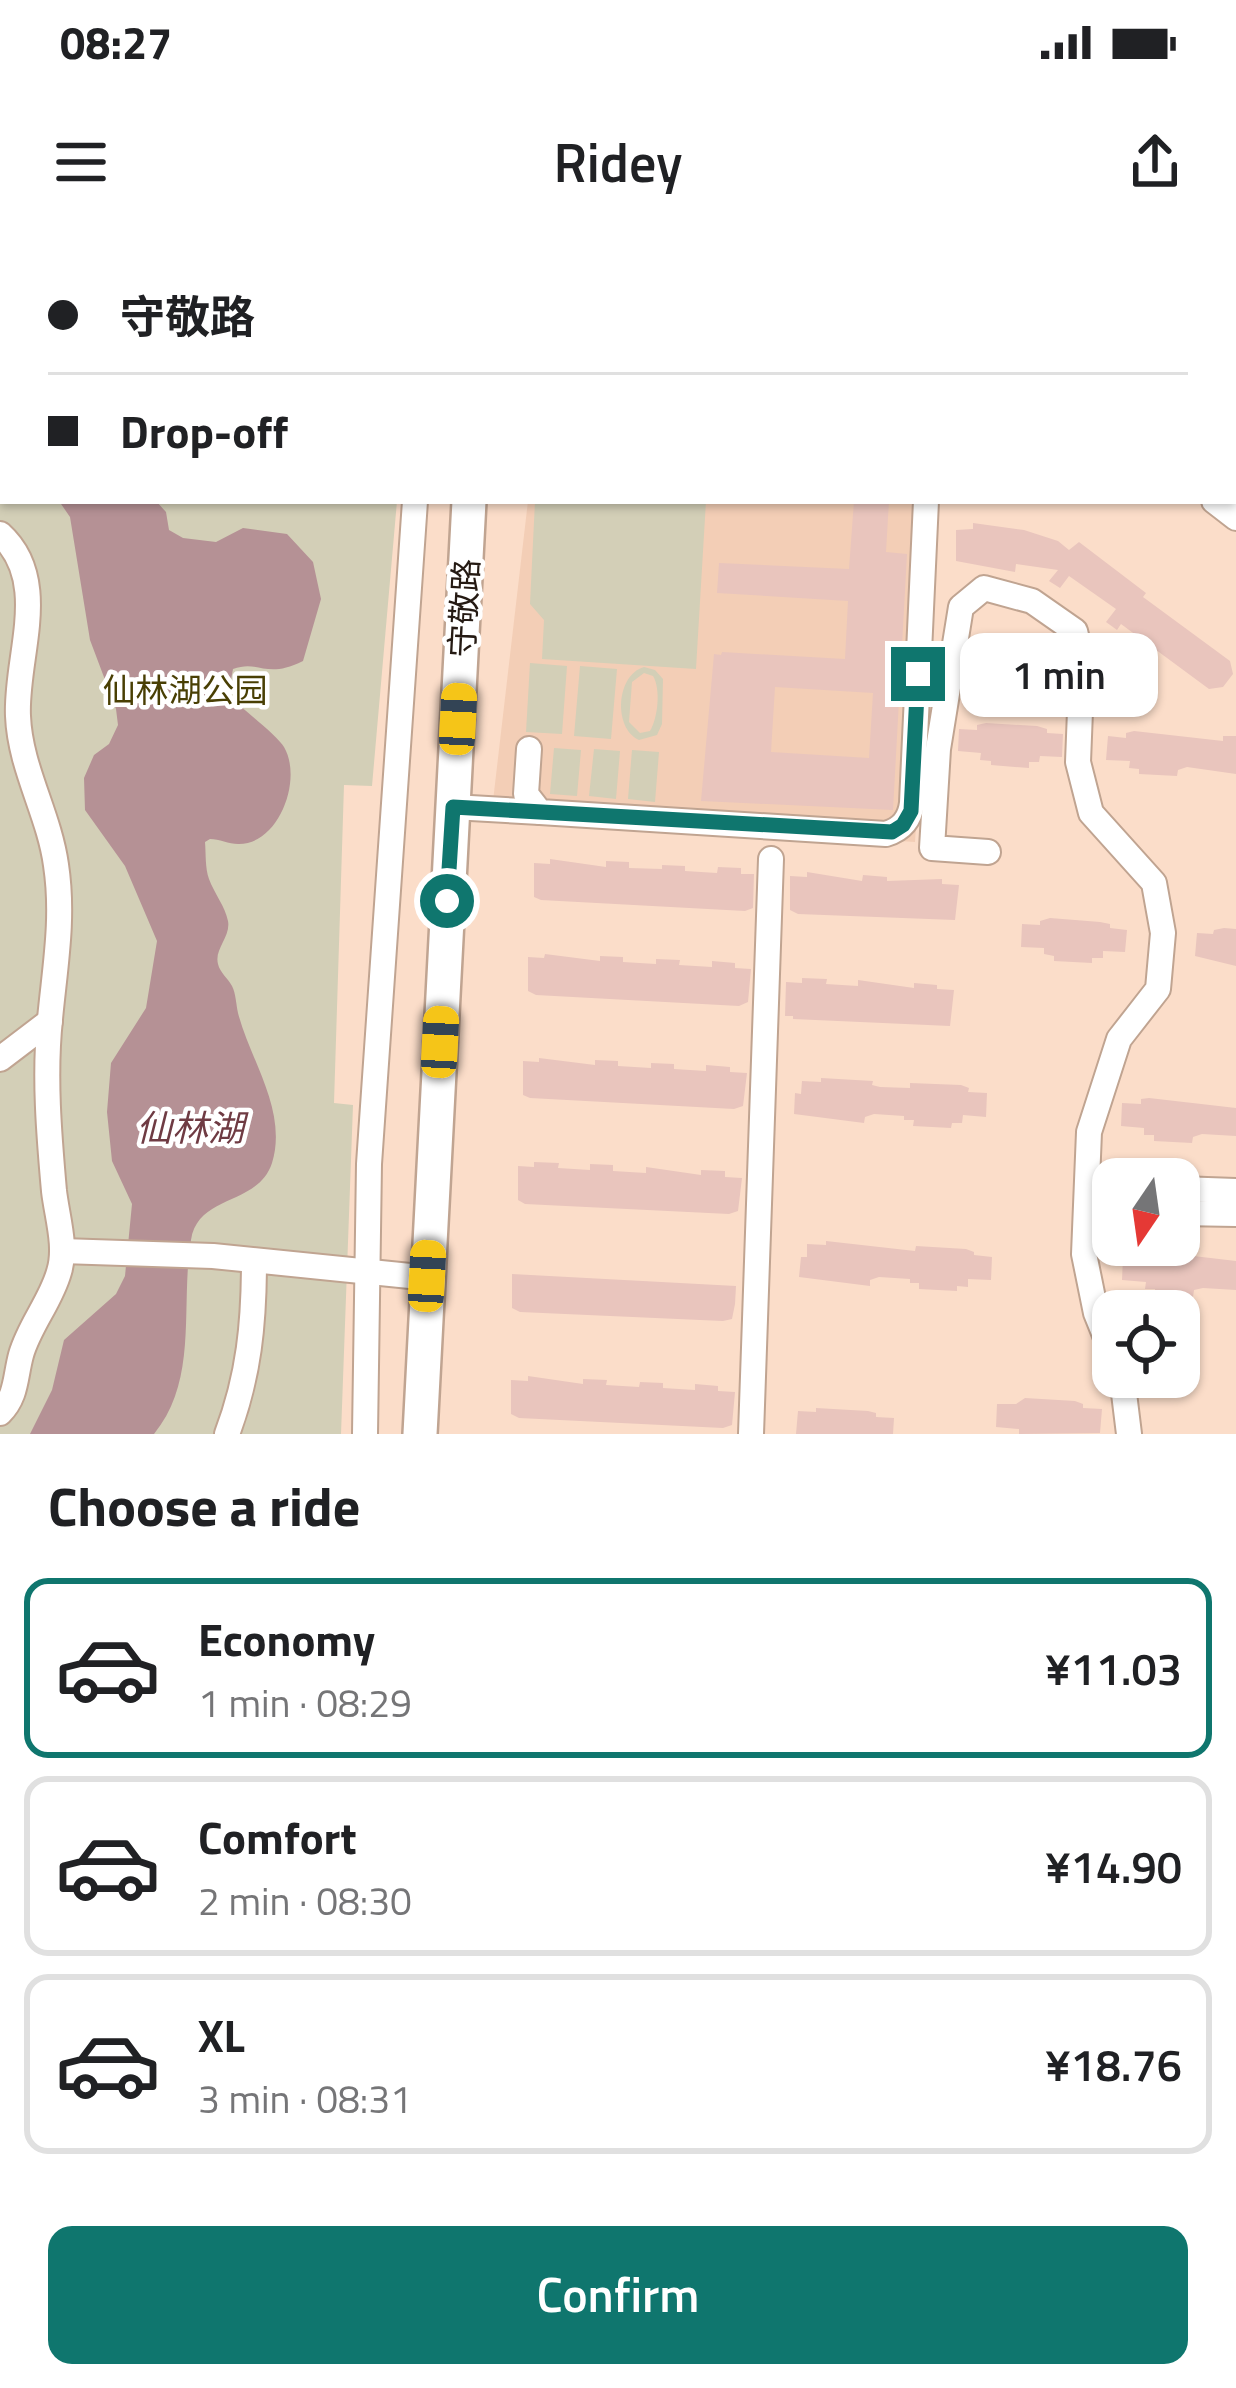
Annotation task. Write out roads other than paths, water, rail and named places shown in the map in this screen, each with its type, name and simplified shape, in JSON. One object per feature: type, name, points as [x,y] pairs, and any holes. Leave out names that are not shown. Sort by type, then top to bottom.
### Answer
[{"type":"main road","name":"守敬路","points":[[400,1434],[449,504]]},
{"type":"main road","name":"守敬路","points":[[420,1434],[470,504]]},
{"type":"street","points":[[365,1434],[369,1163],[415,504]]},
{"type":"street","points":[[453,807],[886,834],[898,829],[912,803],[926,504]]},
{"type":"street","points":[[0,534],[13,546],[26,584],[27,640],[18,711],[21,746],[47,821],[61,910],[50,1021],[51,1159],[62,1251],[59,1272],[21,1357],[12,1399],[0,1413]]},
{"type":"street","points":[[988,852],[932,848],[938,749],[961,607],[984,588],[1032,601],[1075,631],[1082,660],[1078,762],[1091,813],[1154,883],[1163,933],[1158,989],[1120,1039],[1089,1132],[1092,1159]]},
{"type":"street","points":[[529,748],[526,794],[540,812]]},
{"type":"street","points":[[752,1434],[771,860]]},
{"type":"street","points":[[0,1059],[50,1021]]},
{"type":"street","points":[[1200,1190],[1236,1191]]},
{"type":"street","points":[[1200,1213],[1236,1214]]},
{"type":"street","points":[[1092,1214],[1084,1254],[1092,1293]]},
{"type":"street","points":[[62,1251],[213,1256],[410,1276]]},
{"type":"street","points":[[227,1434],[250,1356],[254,1261]]},
{"type":"street","points":[[1125,1398],[1130,1434]]},
{"type":"water","name":"仙林湖","points":[[61,504],[159,504],[166,512],[169,530],[183,538],[216,542],[243,528],[287,534],[313,562],[321,599],[303,661],[280,669],[233,669],[228,695],[284,747],[291,776],[284,808],[265,834],[238,844],[205,842],[208,875],[228,921],[218,964],[233,989],[265,1086],[276,1144],[265,1177],[196,1225],[188,1265],[183,1366],[168,1413],[154,1434],[30,1434],[52,1390],[64,1340],[116,1294],[125,1276],[132,1204],[112,1161],[107,1112],[111,1063],[146,1008],[157,941],[125,866],[85,810],[84,778],[94,755],[109,744],[118,725],[90,640],[70,517]]},
{"type":"park label","name":"仙林湖公园","points":[[185,690]]}]
